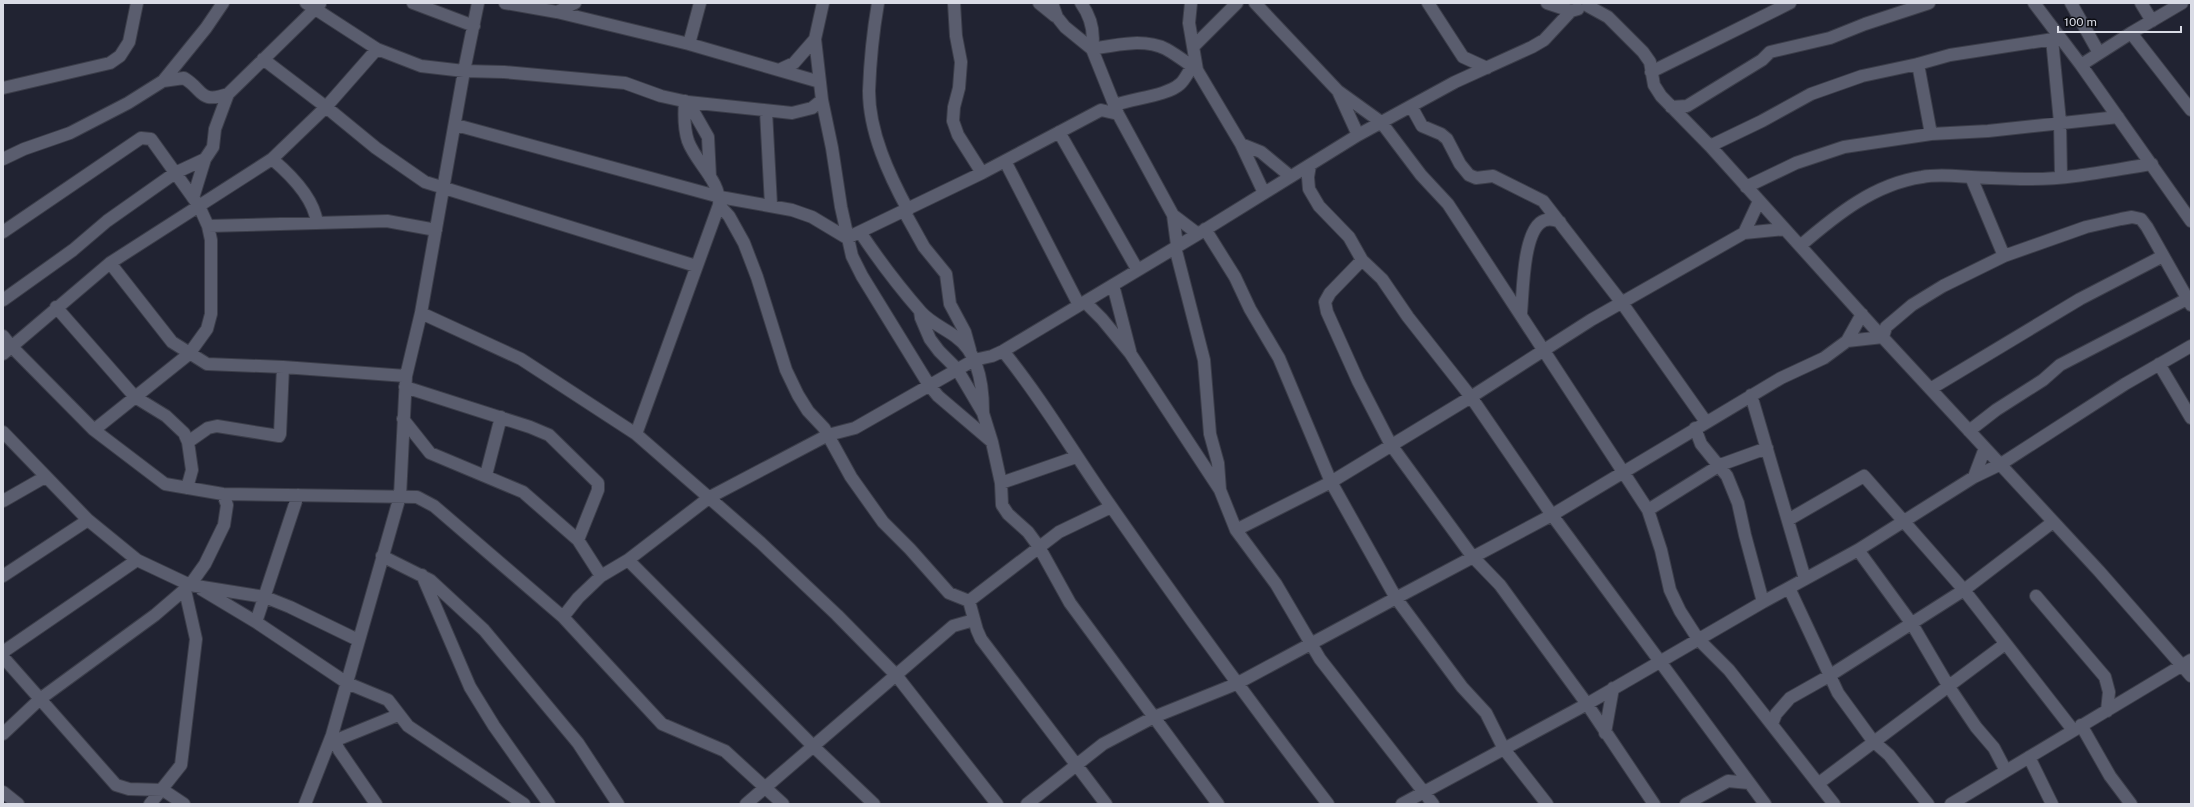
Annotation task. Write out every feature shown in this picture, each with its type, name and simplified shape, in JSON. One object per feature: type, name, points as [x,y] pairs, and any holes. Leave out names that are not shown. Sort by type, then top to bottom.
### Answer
[{"type":"street","points":[[3,159],[24,148],[70,133],[128,103],[163,81],[206,28],[223,3]]},
{"type":"street","points":[[413,3],[474,26]]},
{"type":"street","points":[[305,804],[333,738],[358,640],[400,496],[405,381],[421,313],[456,125],[464,71],[478,3]]},
{"type":"street","points":[[505,3],[536,6],[689,44],[781,69],[820,82]]},
{"type":"street","points":[[557,12],[575,3]]},
{"type":"street","points":[[689,44],[700,3]]},
{"type":"street","points":[[822,3],[815,39],[822,100],[847,238],[852,256],[862,276],[929,385],[938,396],[992,442]]},
{"type":"street","points":[[878,3],[873,31],[869,91],[871,108],[879,142],[906,211],[924,247],[946,274],[950,304],[965,332],[981,382],[983,413]]},
{"type":"street","points":[[954,3],[956,36],[961,62],[959,88],[954,107],[953,121],[958,135],[982,173]]},
{"type":"street","points":[[1039,3],[1057,17],[1065,27],[1092,49],[1106,86],[1117,109],[1173,215],[1176,246],[1204,360],[1210,434],[1218,464],[1220,490]]},
{"type":"street","points":[[1052,3],[1057,17]]},
{"type":"street","points":[[1081,3],[1091,20],[1094,38],[1092,49]]},
{"type":"street","points":[[1193,47],[1237,3]]},
{"type":"street","points":[[1255,3],[1338,91],[1381,122],[1421,175],[1448,204],[1521,313],[1543,351],[1622,473],[1648,510],[1661,550],[1670,590],[1698,639],[1729,670],[1834,804]]},
{"type":"street","points":[[1428,3],[1463,57],[1486,68]]},
{"type":"street","points":[[1547,3],[1571,11]]},
{"type":"street","points":[[1651,72],[1790,3]]},
{"type":"street","points":[[1671,107],[1687,106],[1762,60],[1770,52],[1830,38],[1864,24],[1929,3]]},
{"type":"street","points":[[2034,3],[2056,39],[2081,65],[2191,221]]},
{"type":"street","points":[[2071,3],[2099,53]]},
{"type":"street","points":[[2141,3],[2152,21]]},
{"type":"street","points":[[2081,65],[2182,3]]},
{"type":"street","points":[[3,88],[110,63],[120,56],[129,42],[139,4]]},
{"type":"street","points":[[196,202],[205,158],[213,147],[215,129],[228,94],[314,5],[377,49],[421,66],[464,71],[504,72],[625,83],[661,96],[687,102],[766,111],[801,113],[812,108],[822,100]]},
{"type":"street","points":[[1188,5],[1195,68],[1241,144],[1264,193]]},
{"type":"street","points":[[563,617],[578,598],[601,576],[628,560],[710,497],[828,435],[855,428],[957,369],[972,357],[992,356],[1004,351],[1176,246],[1202,232],[1358,135],[1455,82],[1544,40],[1571,11],[1591,5],[1608,17],[1643,52],[1650,62],[1654,85],[1671,107],[1710,146],[1883,337],[1932,388],[1969,431],[2186,663],[2191,676]]},
{"type":"street","points":[[2131,33],[2191,110]]},
{"type":"street","points":[[781,69],[794,63],[815,39]]},
{"type":"street","points":[[1710,146],[1762,122],[1811,94],[1862,76],[1918,64],[1950,55],[2056,39]]},
{"type":"street","points":[[2056,39],[2061,177]]},
{"type":"street","points":[[1092,49],[1143,43],[1165,49],[1195,68]]},
{"type":"street","points":[[7,350],[56,307],[110,263],[196,202],[272,159],[326,107],[377,49]]},
{"type":"street","points":[[263,59],[326,107],[376,148],[424,182],[696,266]]},
{"type":"street","points":[[1918,64],[1931,134]]},
{"type":"street","points":[[847,238],[906,211],[1006,161],[1102,110],[1117,109],[1134,98],[1167,92],[1180,84],[1195,68]]},
{"type":"street","points":[[163,81],[184,78],[200,94],[210,98],[228,94]]},
{"type":"street","points":[[1102,110],[1106,86]]},
{"type":"street","points":[[1338,91],[1358,135]]},
{"type":"street","points":[[687,102],[708,137],[710,177]]},
{"type":"street","points":[[687,102],[684,114],[688,140],[710,177],[720,201],[744,243],[757,277],[786,370],[798,395],[828,435],[851,477],[883,522],[910,549],[949,593],[969,601]]},
{"type":"street","points":[[1411,106],[1422,126],[1441,134],[1447,139],[1460,164],[1469,175],[1476,178],[1493,176],[1539,198],[1560,222],[1622,303],[1706,422]]},
{"type":"street","points":[[766,111],[771,205]]},
{"type":"street","points":[[1746,187],[1796,162],[1844,146],[1931,134],[1988,131],[2118,116]]},
{"type":"street","points":[[456,125],[720,201],[771,205],[812,217],[847,238]]},
{"type":"street","points":[[1059,132],[1138,269]]},
{"type":"street","points":[[3,232],[141,138],[151,139],[196,202],[208,226],[211,240],[211,314],[206,328],[189,354],[94,430]]},
{"type":"street","points":[[1241,144],[1261,152],[1290,176]]},
{"type":"street","points":[[3,300],[73,250],[107,220],[175,173],[205,158]]},
{"type":"street","points":[[272,159],[285,170],[309,200],[316,212],[317,223]]},
{"type":"street","points":[[1006,161],[1082,304],[1102,319],[1130,353],[1220,490],[1238,526],[1276,584],[1320,659],[1433,804]]},
{"type":"street","points":[[1800,246],[1845,208],[1868,196],[1906,180],[1923,176],[2086,176],[2152,164]]},
{"type":"street","points":[[1310,165],[1308,177],[1309,189],[1319,206],[1349,237],[1362,260],[1382,279],[1408,317],[1471,397],[1552,515],[1765,804]]},
{"type":"street","points":[[1970,177],[2004,256]]},
{"type":"street","points":[[899,194],[920,204]]},
{"type":"street","points":[[636,434],[720,201]]},
{"type":"street","points":[[1744,233],[1759,201]]},
{"type":"street","points":[[1173,215],[1202,232],[1235,277],[1250,309],[1279,358],[1331,482],[1396,598],[1462,687],[1486,713],[1504,749],[1547,804]]},
{"type":"street","points":[[1883,337],[1886,327],[1912,305],[1943,286],[2004,256],[2086,227],[2132,217],[2141,219],[2189,302],[2060,366],[2043,380],[1996,410],[1969,431]]},
{"type":"street","points":[[1521,313],[1528,253],[1533,232],[1541,222],[1547,220],[1560,222]]},
{"type":"street","points":[[208,226],[387,221],[436,230]]},
{"type":"street","points":[[1238,526],[1331,482],[1622,303],[1744,233],[1784,229]]},
{"type":"street","points":[[860,232],[920,311],[941,328],[962,342],[972,357]]},
{"type":"street","points":[[1932,388],[2080,299],[2163,256]]},
{"type":"street","points":[[1362,260],[1330,293],[1325,302],[1327,312],[1358,381],[1391,445],[1472,556],[1500,585],[1587,704],[1605,734],[1654,804]]},
{"type":"street","points":[[110,263],[172,342],[189,354],[210,365],[283,367],[405,381],[549,435],[598,483],[598,490],[578,540]]},
{"type":"street","points":[[1113,285],[1130,353]]},
{"type":"street","points":[[56,307],[135,397],[166,416],[184,434],[188,442],[192,470],[187,488]]},
{"type":"street","points":[[920,311],[921,318],[930,339],[939,351],[957,369],[983,413],[992,442],[1001,483],[1002,505],[1008,514],[1028,532],[1039,546],[1070,603],[1218,804]]},
{"type":"street","points":[[421,313],[520,359],[636,434],[710,497],[837,615],[896,675],[997,804]]},
{"type":"street","points":[[1027,804],[1103,744],[1154,717],[1236,684],[1310,642],[1552,515],[1751,395],[1781,378],[1824,358],[1847,341],[1862,314]]},
{"type":"street","points":[[3,336],[7,350],[94,430],[165,484],[223,494],[417,497],[434,506],[563,617],[662,724],[725,751],[783,804]]},
{"type":"street","points":[[1847,341],[1883,337]]},
{"type":"street","points":[[1402,804],[1587,704],[1659,661],[1858,550],[1905,522],[1974,477],[2001,464],[2125,384],[2191,346]]},
{"type":"street","points":[[1004,351],[1032,387],[1111,507],[1236,684],[1328,804]]},
{"type":"street","points":[[2160,364],[2191,418]]},
{"type":"street","points":[[188,442],[208,428],[217,426],[278,436],[280,434],[283,367]]},
{"type":"street","points":[[1751,395],[1805,579]]},
{"type":"street","points":[[486,475],[501,417]]},
{"type":"street","points":[[404,419],[430,453],[486,475],[523,492],[578,540],[601,576]]},
{"type":"street","points":[[1695,428],[1702,444],[1720,465],[1727,476],[1738,503],[1745,536],[1763,602]]},
{"type":"street","points":[[3,432],[88,520],[137,560],[256,622],[347,684],[388,700],[398,715],[408,726],[524,804]]},
{"type":"street","points":[[1648,510],[1720,465],[1767,448]]},
{"type":"street","points":[[1974,477],[1986,448]]},
{"type":"street","points":[[1001,483],[1076,456]]},
{"type":"street","points":[[1788,520],[1864,476],[1964,590],[2005,644],[2077,728],[2131,804]]},
{"type":"street","points":[[3,501],[45,477]]},
{"type":"street","points":[[3,734],[40,699],[190,587],[205,564],[224,525],[227,505],[223,494]]},
{"type":"street","points":[[256,622],[298,495]]},
{"type":"street","points":[[969,601],[1039,546],[1065,529],[1111,507]]},
{"type":"street","points":[[3,576],[88,520]]},
{"type":"street","points":[[1772,724],[1776,714],[1790,698],[1829,676],[1964,590],[2053,522]]},
{"type":"street","points":[[1858,550],[1912,624],[1949,686],[1976,727],[1994,748],[2006,771]]},
{"type":"street","points":[[382,556],[422,575],[439,587],[484,630],[578,743],[618,804]]},
{"type":"street","points":[[3,652],[137,560]]},
{"type":"street","points":[[628,560],[814,747],[874,804]]},
{"type":"street","points":[[422,575],[470,687],[494,726],[549,804]]},
{"type":"street","points":[[190,587],[265,597],[290,607],[358,640]]},
{"type":"street","points":[[150,804],[181,768],[196,639],[190,587]]},
{"type":"street","points":[[1789,588],[1829,676],[1851,712],[1873,741],[1889,755],[1928,804]]},
{"type":"street","points":[[2036,596],[2106,677],[2109,692],[2107,711]]},
{"type":"street","points":[[969,601],[981,639],[1106,804]]},
{"type":"street","points":[[746,804],[953,626],[974,620]]},
{"type":"street","points":[[1819,783],[1873,741],[2005,644]]},
{"type":"street","points":[[1293,652],[1320,659]]},
{"type":"street","points":[[1821,656],[1845,665]]},
{"type":"street","points":[[3,657],[116,785],[129,789],[163,790],[184,804]]},
{"type":"street","points":[[1951,804],[2186,663]]},
{"type":"street","points":[[1605,734],[1613,688]]},
{"type":"street","points":[[333,738],[398,715]]},
{"type":"street","points":[[333,738],[376,804]]},
{"type":"street","points":[[2029,757],[2052,804]]},
{"type":"street","points":[[1728,781],[1734,762]]},
{"type":"street","points":[[1686,804],[1728,781],[1749,783]]},
{"type":"street","points":[[3,792],[18,804]]}]
